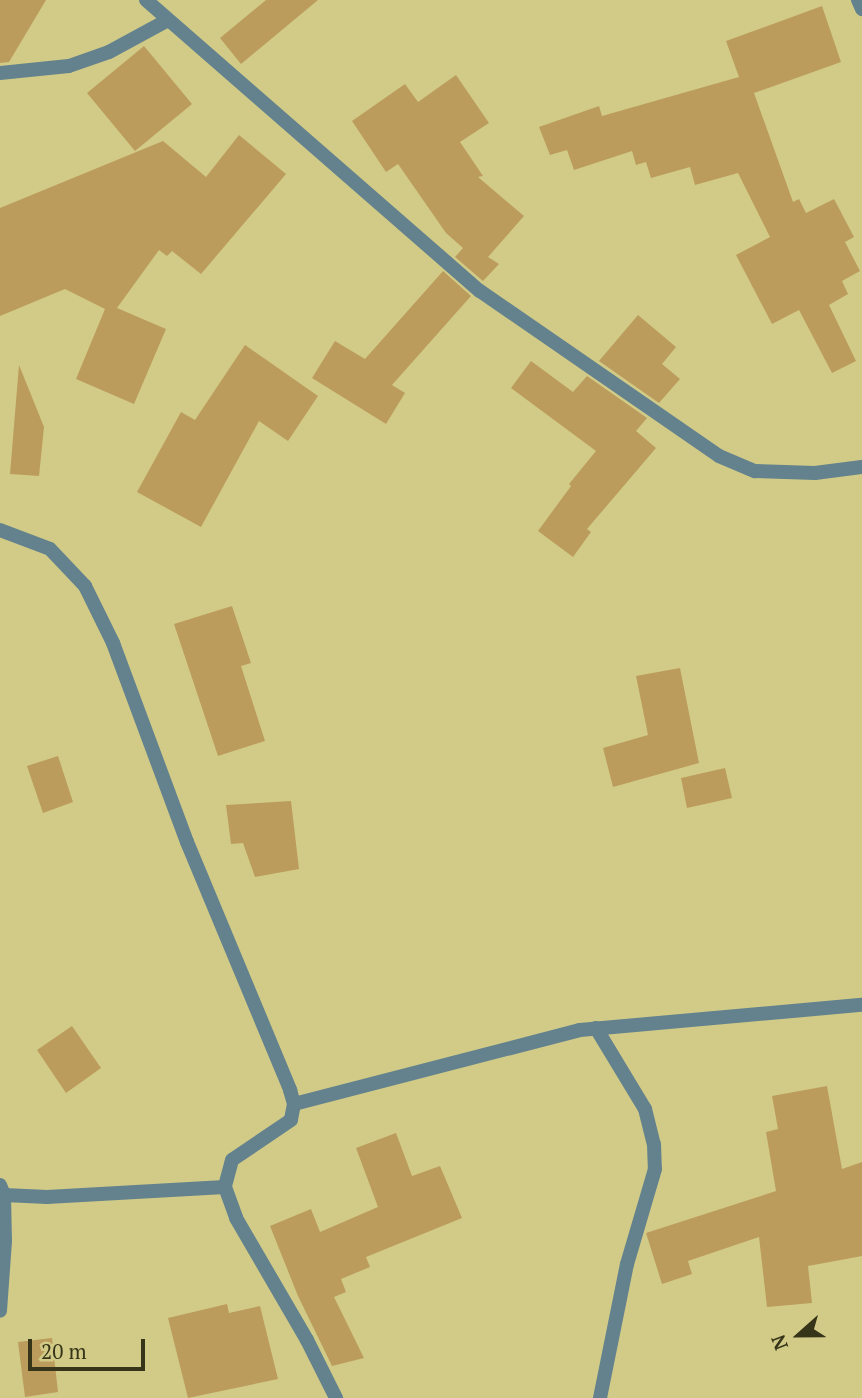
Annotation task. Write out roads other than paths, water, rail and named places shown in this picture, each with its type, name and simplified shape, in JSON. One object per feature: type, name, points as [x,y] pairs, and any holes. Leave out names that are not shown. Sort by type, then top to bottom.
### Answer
[{"type":"street","points":[[146,0],[166,21],[480,291],[719,456],[755,471],[815,473],[862,467]]},
{"type":"street","points":[[858,0],[862,9]]},
{"type":"street","points":[[0,73],[69,66],[109,51],[166,21]]},
{"type":"street","points":[[0,530],[50,549],[85,586],[113,643],[187,842],[294,1104],[291,1120],[232,1160],[225,1187],[236,1218],[307,1340],[336,1398]]},
{"type":"street","points":[[294,1104],[596,1028],[862,1006]]},
{"type":"street","points":[[596,1028],[645,1109],[654,1144],[655,1169],[627,1264],[600,1398]]},
{"type":"street","points":[[0,1311],[2,1190],[47,1197],[225,1187]]}]
